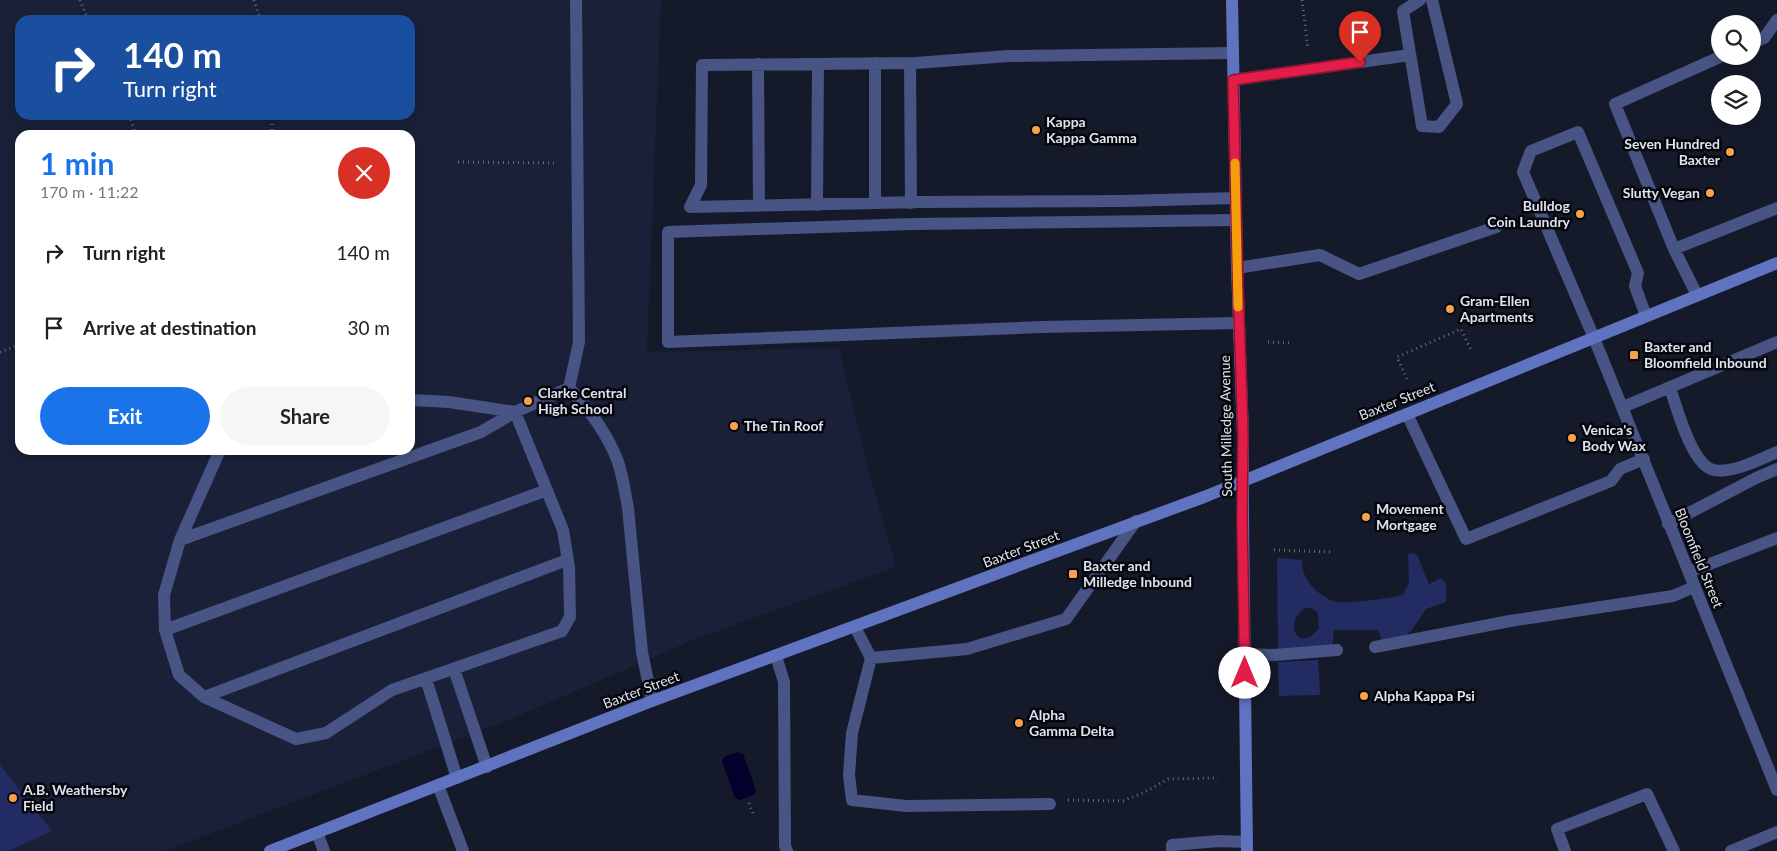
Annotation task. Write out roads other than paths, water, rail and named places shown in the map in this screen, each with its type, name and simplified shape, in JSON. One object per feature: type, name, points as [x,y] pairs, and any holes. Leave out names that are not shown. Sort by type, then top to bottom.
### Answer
[{"type":"main road","name":"South Milledge Avenue","points":[[1232,0],[1243,481],[1247,847]]},
{"type":"main road","name":"Baxter Street","points":[[270,851],[652,702],[1243,481],[1777,263]]},
{"type":"street","points":[[576,0],[579,342],[570,388],[591,414],[618,462],[628,508],[642,652],[652,702]]},
{"type":"street","points":[[1420,0],[1402,12],[1422,126],[1439,126],[1457,104],[1432,0]]},
{"type":"street","points":[[1761,39],[1764,38],[1777,20]]},
{"type":"street","points":[[1233,52],[1009,56],[910,63],[702,65],[701,185],[690,207],[1236,198]]},
{"type":"street","points":[[1233,80],[1410,55]]},
{"type":"street","points":[[1697,295],[1674,250],[1615,104],[1711,61]]},
{"type":"street","points":[[875,204],[876,63]]},
{"type":"street","points":[[910,63],[912,203]]},
{"type":"street","points":[[758,64],[759,206]]},
{"type":"street","points":[[817,205],[818,64]]},
{"type":"street","name":"Bloomfield Street","points":[[1646,316],[1635,286],[1638,273],[1578,132],[1531,151],[1523,172],[1623,407],[1668,524],[1777,790]]},
{"type":"street","points":[[1674,250],[1777,208]]},
{"type":"street","points":[[1236,220],[913,224],[668,232],[668,342],[1076,326],[1239,323]]},
{"type":"street","points":[[1237,268],[1320,255],[1359,274],[1496,227]]},
{"type":"street","points":[[1623,407],[1777,342]]},
{"type":"street","points":[[180,540],[481,432],[515,412],[570,388]]},
{"type":"street","points":[[1670,388],[1693,449],[1699,460],[1706,466],[1714,470],[1731,469],[1777,452]]},
{"type":"street","points":[[415,400],[450,402],[515,412]]},
{"type":"street","points":[[218,455],[180,540],[164,595],[165,630],[179,674],[204,696],[296,739],[326,733],[392,690],[562,632],[570,617],[567,560],[563,530],[515,412]]},
{"type":"street","points":[[1407,414],[1466,539],[1611,481],[1620,469],[1644,459]]},
{"type":"street","points":[[1668,524],[1777,469]]},
{"type":"street","points":[[165,630],[546,490]]},
{"type":"street","points":[[872,658],[967,649],[1066,619],[1136,521]]},
{"type":"street","points":[[1689,572],[1777,538]]},
{"type":"street","points":[[204,696],[567,560]]},
{"type":"street","points":[[1375,647],[1510,622],[1672,596],[1694,587]]},
{"type":"street","points":[[855,627],[872,658],[852,733],[849,775],[852,800],[906,806],[1050,804]]},
{"type":"street","points":[[1245,654],[1275,655],[1336,650]]},
{"type":"street","points":[[776,656],[784,682],[785,849]]},
{"type":"street","points":[[454,669],[487,767]]},
{"type":"street","points":[[426,679],[457,778]]},
{"type":"street","points":[[438,785],[463,851]]},
{"type":"street","points":[[1565,851],[1557,829],[1647,794],[1674,851]]},
{"type":"street","points":[[1732,851],[1777,832]]},
{"type":"street","points":[[317,833],[324,851]]},
{"type":"street","points":[[1172,851],[1172,846],[1219,841],[1247,847]]},
{"type":"place","name":"Kappa Kappa Gamma","points":[[1036,130]]},
{"type":"place","name":"Seven Hundred Baxter","points":[[1730,152]]},
{"type":"place","name":"Slutty Vegan","points":[[1710,193]]},
{"type":"place","name":"Bulldog Coin Laundry","points":[[1580,214]]},
{"type":"place","name":"Gram-Ellen Apartments","points":[[1450,309]]},
{"type":"place","name":"Baxter and Bloomfield Inbound","points":[[1634,355]]},
{"type":"place","name":"Clarke Central High School","points":[[528,401]]},
{"type":"place","name":"The Tin Roof","points":[[734,426]]},
{"type":"place","name":"Venica's Body Wax","points":[[1572,438]]},
{"type":"place","name":"Movement Mortgage","points":[[1366,517]]},
{"type":"place","name":"Baxter and Milledge Inbound","points":[[1073,574]]},
{"type":"place","name":"Alpha Kappa Psi","points":[[1364,696]]},
{"type":"place","name":"Alpha Gamma Delta","points":[[1019,723]]},
{"type":"place","name":"A.B. Weathersby Field","points":[[13,798]]}]
